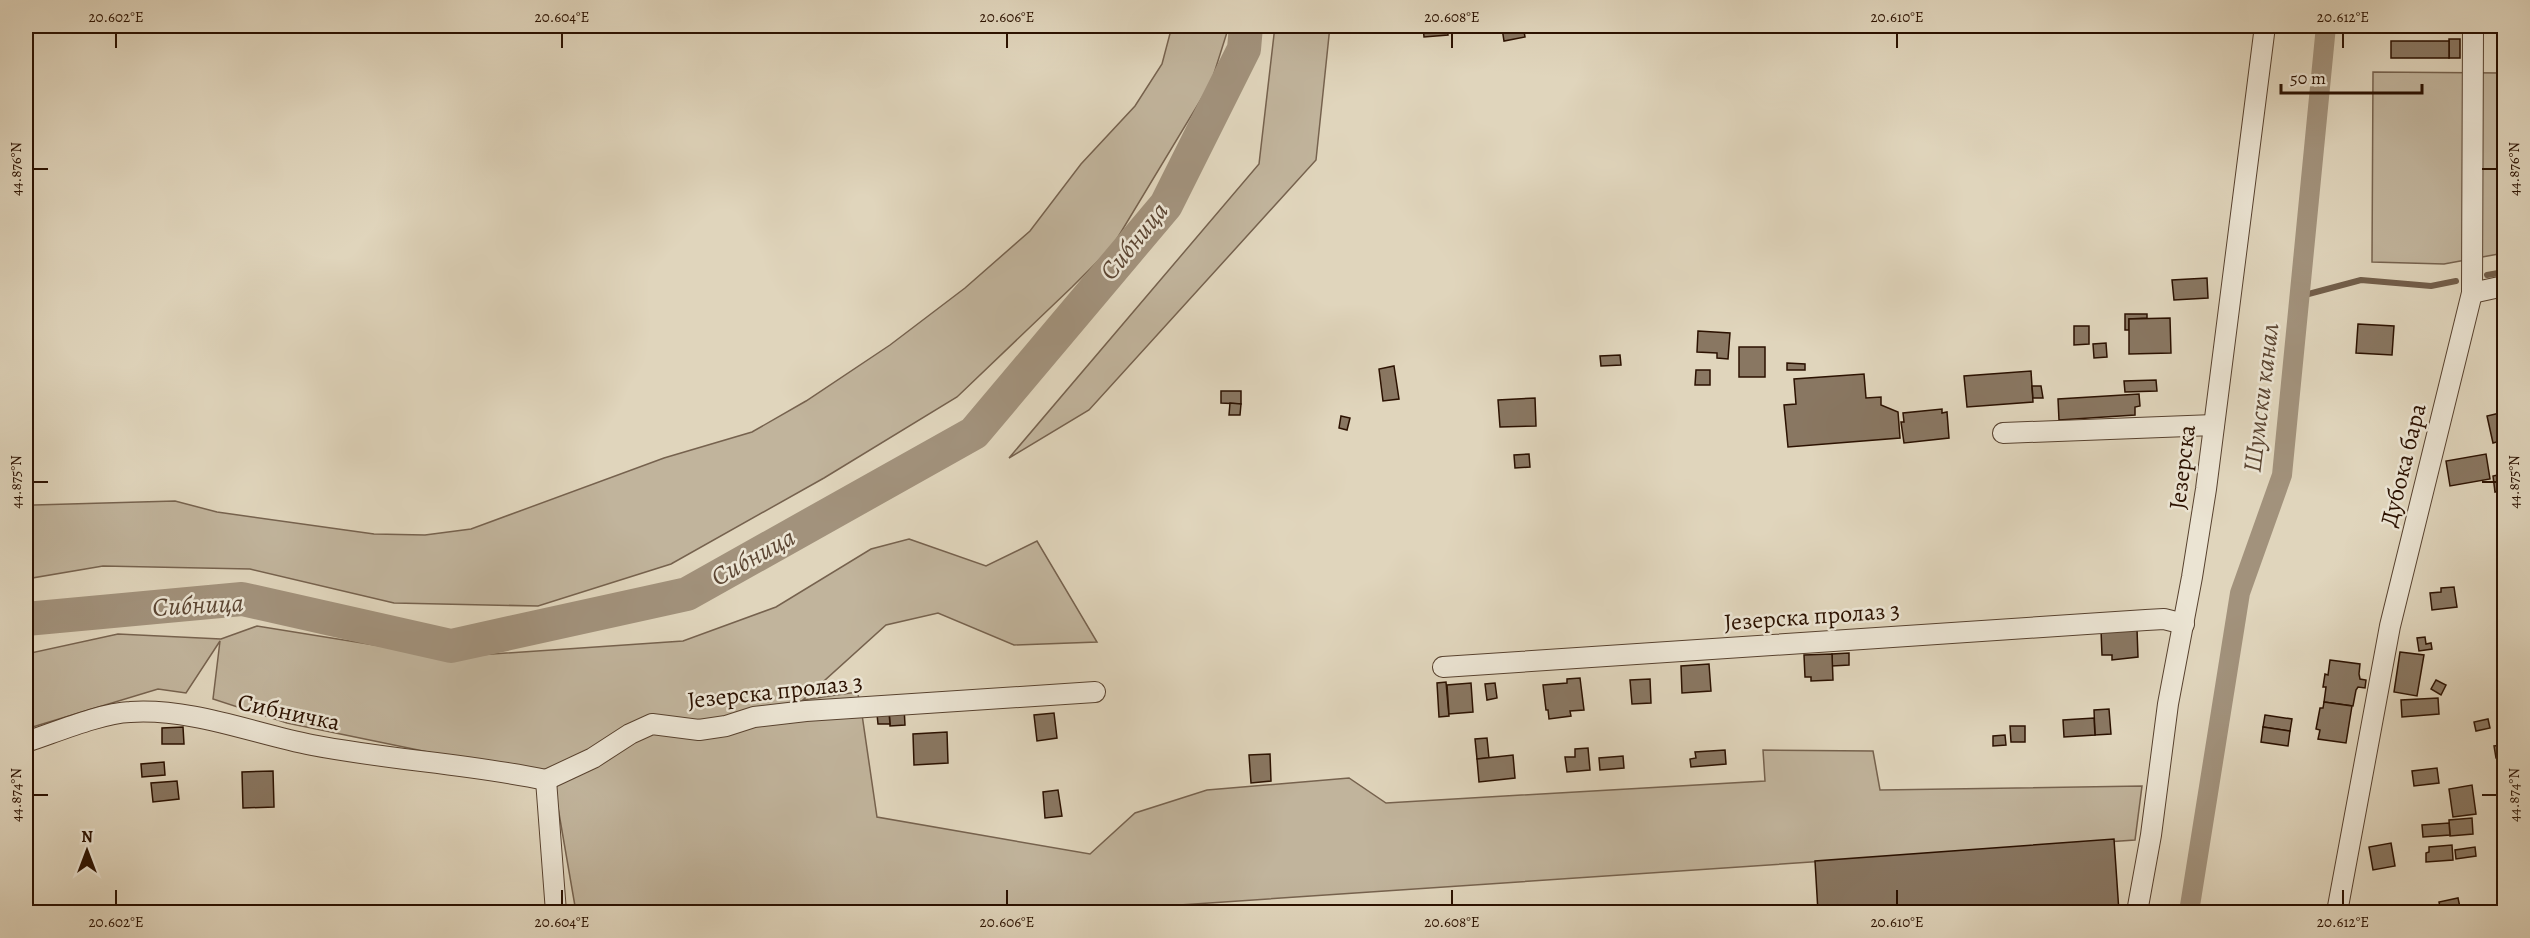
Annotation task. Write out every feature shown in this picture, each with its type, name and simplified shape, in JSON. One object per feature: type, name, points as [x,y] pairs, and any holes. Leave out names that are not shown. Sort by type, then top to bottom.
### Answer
[{"type":"street","name":"Језерска","points":[[2137,912],[2151,835],[2168,704],[2205,500],[2265,26]]},
{"type":"street","name":"Дубока бара","points":[[2337,912],[2390,626],[2472,293],[2472,26]]},
{"type":"street","points":[[2472,293],[2505,286]]},
{"type":"street","points":[[2002,433],[2214,425]]},
{"type":"street","name":"Језерска пролаз 3","points":[[1443,667],[2146,620],[2164,619],[2184,624]]},
{"type":"street","name":"Језерска пролаз 3","points":[[546,780],[593,758],[630,734],[652,724],[699,730],[726,726],[754,717],[806,711],[1095,692]]},
{"type":"street","name":"Сибничка","points":[[26,742],[82,723],[128,712],[176,713],[312,745],[409,760],[492,769],[546,780]]},
{"type":"street","points":[[546,780],[556,912]]},
{"type":"shaded area","points":[[1172,26],[1229,26],[1211,83],[1112,247],[957,397],[824,478],[671,564],[538,606],[394,603],[250,569],[103,566],[26,579],[26,507],[34,505],[175,501],[217,512],[374,534],[425,535],[471,529],[664,458],[752,432],[806,401],[890,345],[965,288],[1030,231],[1081,164],[1135,106],[1162,64]]},
{"type":"shaded area","points":[[1275,26],[1330,26],[1316,160],[1089,410],[1009,458],[1259,164]]},
{"type":"shaded area","points":[[2373,72],[2504,73],[2504,253],[2444,264],[2372,262]]},
{"type":"shaded area","points":[[909,539],[986,566],[1037,541],[1097,642],[1014,645],[938,613],[886,625],[803,700],[857,692],[877,817],[1090,854],[1135,813],[1207,790],[1349,778],[1386,803],[1765,781],[1763,750],[1873,751],[1880,790],[2142,786],[2135,840],[1076,912],[576,912],[556,796],[530,773],[287,723],[213,699],[220,641],[186,693],[158,689],[26,729],[26,654],[118,634],[221,639],[257,626],[449,657],[683,641],[776,607],[871,549]]},
{"type":"building","points":[[1423,26],[1447,26],[1448,35],[1424,37]]},
{"type":"building","points":[[1514,26],[1523,26],[1525,37],[1504,41],[1502,28],[1514,28]]},
{"type":"building","points":[[2449,39],[2460,39],[2460,58],[2449,58]]},
{"type":"building","points":[[2391,41],[2449,41],[2449,58],[2391,58]]},
{"type":"building","points":[[2207,278],[2208,298],[2174,300],[2172,280]]},
{"type":"building","points":[[2125,314],[2147,314],[2147,318],[2129,319],[2129,330],[2125,330]]},
{"type":"building","points":[[2170,318],[2171,353],[2129,354],[2129,319]]},
{"type":"building","points":[[2358,324],[2394,326],[2392,355],[2356,353]]},
{"type":"building","points":[[2074,326],[2089,326],[2089,344],[2074,345]]},
{"type":"building","points":[[1698,331],[1730,333],[1728,359],[1717,358],[1717,353],[1697,352]]},
{"type":"building","points":[[2106,343],[2107,357],[2094,358],[2093,344]]},
{"type":"building","points":[[1739,347],[1765,347],[1765,377],[1739,377]]},
{"type":"building","points":[[1620,355],[1621,365],[1601,366],[1600,356]]},
{"type":"building","points":[[1787,363],[1805,364],[1805,370],[1787,370]]},
{"type":"building","points":[[1394,366],[1399,399],[1383,401],[1379,369]]},
{"type":"building","points":[[1696,370],[1710,370],[1710,385],[1695,385]]},
{"type":"building","points":[[2031,371],[2033,402],[1967,407],[1964,376]]},
{"type":"building","points":[[1864,374],[1866,398],[1881,397],[1881,405],[1898,412],[1900,438],[1788,447],[1784,405],[1796,404],[1794,379]]},
{"type":"building","points":[[2156,380],[2157,391],[2125,392],[2124,381]]},
{"type":"building","points":[[2032,386],[2041,386],[2043,398],[2033,398]]},
{"type":"building","points":[[1221,391],[1241,391],[1241,404],[1221,403]]},
{"type":"building","points":[[2139,394],[2140,406],[2135,407],[2135,415],[2059,420],[2058,399]]},
{"type":"building","points":[[1535,398],[1536,426],[1500,427],[1498,400]]},
{"type":"building","points":[[1230,403],[1241,404],[1240,415],[1229,415]]},
{"type":"building","points":[[1942,409],[1942,413],[1947,412],[1949,438],[1904,443],[1901,422],[1904,422],[1903,413]]},
{"type":"building","points":[[2504,412],[2504,440],[2493,443],[2487,416]]},
{"type":"building","points":[[1341,416],[1350,418],[1347,430],[1339,428]]},
{"type":"building","points":[[1529,454],[1530,467],[1515,468],[1514,455]]},
{"type":"building","points":[[2486,454],[2490,479],[2450,486],[2446,461]]},
{"type":"building","points":[[2502,474],[2504,490],[2495,492],[2493,476]]},
{"type":"building","points":[[2454,587],[2457,607],[2432,610],[2430,593],[2441,592],[2441,588]]},
{"type":"building","points":[[2137,629],[2138,657],[2112,660],[2112,655],[2102,655],[2101,630]]},
{"type":"building","points":[[2425,637],[2426,644],[2431,643],[2432,649],[2419,651],[2417,638]]},
{"type":"building","points":[[2400,652],[2424,655],[2417,696],[2394,692]]},
{"type":"building","points":[[1849,653],[1849,665],[1832,666],[1832,654]]},
{"type":"building","points":[[1832,654],[1833,680],[1811,681],[1811,677],[1805,677],[1804,655]]},
{"type":"building","points":[[2330,660],[2360,664],[2360,679],[2366,680],[2365,688],[2358,687],[2356,690],[2353,706],[2324,702],[2326,687],[2323,687],[2325,674],[2328,675]]},
{"type":"building","points":[[1709,664],[1711,691],[1682,693],[1681,666]]},
{"type":"building","points":[[1580,678],[1584,710],[1570,711],[1571,716],[1549,719],[1543,685],[1567,683],[1567,679]]},
{"type":"building","points":[[1650,679],[1651,703],[1632,704],[1630,680]]},
{"type":"building","points":[[2436,680],[2446,685],[2441,695],[2431,689]]},
{"type":"building","points":[[1446,682],[1449,716],[1439,717],[1437,683]]},
{"type":"building","points":[[1471,683],[1473,712],[1449,714],[1447,685]]},
{"type":"building","points":[[1495,683],[1497,698],[1487,700],[1485,684]]},
{"type":"building","points":[[2438,698],[2439,714],[2402,717],[2401,700]]},
{"type":"building","points":[[2324,702],[2352,706],[2346,743],[2318,739],[2320,730],[2316,729],[2320,708],[2323,708]]},
{"type":"building","points":[[904,707],[905,725],[890,726],[889,708]]},
{"type":"building","points":[[2109,709],[2111,734],[2095,735],[2094,710]]},
{"type":"building","points":[[889,713],[890,724],[878,724],[877,714]]},
{"type":"building","points":[[1054,713],[1057,738],[1037,741],[1034,715]]},
{"type":"building","points":[[2265,715],[2292,719],[2290,731],[2263,727]]},
{"type":"building","points":[[2094,718],[2095,735],[2064,737],[2063,720]]},
{"type":"building","points":[[2488,719],[2490,728],[2476,731],[2474,722]]},
{"type":"building","points":[[2010,726],[2025,726],[2025,742],[2011,742]]},
{"type":"building","points":[[183,727],[184,744],[162,744],[162,728]]},
{"type":"building","points":[[2263,727],[2290,731],[2288,746],[2261,742]]},
{"type":"building","points":[[947,732],[948,763],[914,765],[913,734]]},
{"type":"building","points":[[2005,735],[2006,745],[1993,746],[1993,736]]},
{"type":"building","points":[[1487,738],[1489,758],[1477,759],[1475,739]]},
{"type":"building","points":[[2502,745],[2504,757],[2496,758],[2494,746]]},
{"type":"building","points":[[1588,748],[1590,770],[1567,772],[1565,757],[1575,757],[1575,749]]},
{"type":"building","points":[[1725,750],[1726,764],[1691,767],[1690,759],[1696,758],[1695,752]]},
{"type":"building","points":[[1270,754],[1271,781],[1251,783],[1249,755]]},
{"type":"building","points":[[1513,755],[1515,778],[1479,782],[1477,759]]},
{"type":"building","points":[[1623,756],[1624,768],[1600,770],[1599,758]]},
{"type":"building","points":[[164,762],[165,775],[142,777],[141,764]]},
{"type":"building","points":[[2437,768],[2439,783],[2414,786],[2412,771]]},
{"type":"building","points":[[273,771],[274,807],[243,808],[242,772]]},
{"type":"building","points":[[177,781],[179,799],[153,802],[151,783]]},
{"type":"building","points":[[2472,785],[2476,814],[2453,817],[2449,789]]},
{"type":"building","points":[[1058,790],[1062,816],[1045,818],[1043,792]]},
{"type":"building","points":[[2472,818],[2473,834],[2450,836],[2449,820]]},
{"type":"building","points":[[2449,823],[2450,835],[2423,837],[2422,825]]},
{"type":"building","points":[[2114,839],[2119,912],[1818,912],[1815,861]]},
{"type":"building","points":[[2391,843],[2395,866],[2373,870],[2369,847]]},
{"type":"building","points":[[2452,845],[2453,860],[2426,862],[2429,847]]},
{"type":"building","points":[[2475,847],[2476,856],[2456,859],[2455,850]]},
{"type":"building","points":[[2458,898],[2461,912],[2441,912],[2439,902]]},
{"type":"waterway","name":"Сибница","points":[[26,619],[242,599],[451,646],[687,594],[974,433],[1166,205],[1244,49],[1246,26]]},
{"type":"waterway","name":"Шумски канал","points":[[2189,912],[2240,593],[2282,475],[2326,26]]},
{"type":"waterway","points":[[2487,275],[2504,272]]},
{"type":"waterway","points":[[2301,296],[2361,280],[2431,286],[2456,281]]}]
